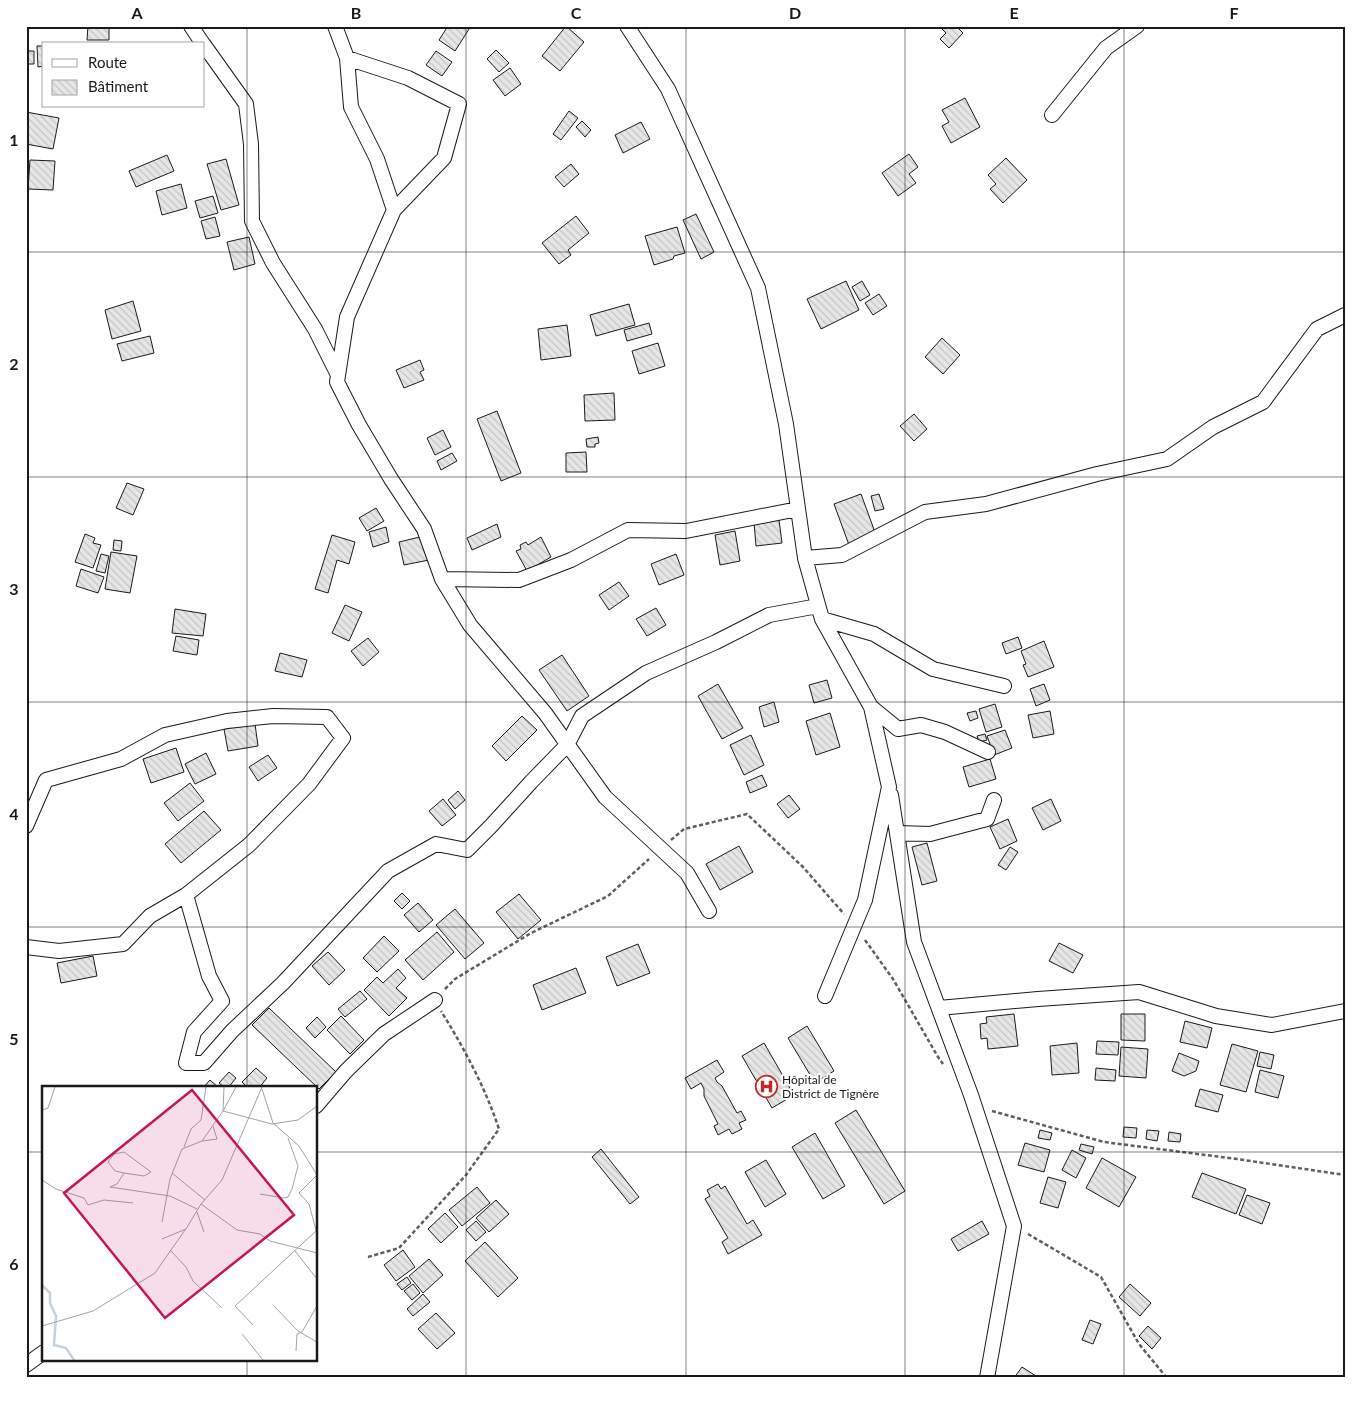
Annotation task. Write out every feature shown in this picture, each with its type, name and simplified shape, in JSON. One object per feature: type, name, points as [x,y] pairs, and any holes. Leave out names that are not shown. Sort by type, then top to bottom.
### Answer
[{"type":"street","points":[[191,26],[202,42]]},
{"type":"street","points":[[335,26],[348,58],[351,107],[377,159],[394,210]]},
{"type":"street","points":[[627,26],[668,89],[758,288],[786,424],[805,558],[820,612],[871,707],[889,787],[914,942],[974,1106],[1014,1226],[987,1378]]},
{"type":"street","points":[[1052,115],[1106,48],[1137,26]]},
{"type":"street","points":[[205,47],[246,104],[251,144],[252,222],[272,263],[315,329],[338,375]]},
{"type":"street","points":[[348,58],[408,78],[459,104],[444,158],[394,210],[347,317],[337,382],[359,425],[424,529],[442,579],[470,625],[544,713],[605,797],[687,874],[710,911]]},
{"type":"street","points":[[805,558],[842,555],[925,512],[986,504],[1097,474],[1167,459],[1212,426],[1263,402],[1317,329],[1345,315]]},
{"type":"street","points":[[442,579],[518,580],[570,560],[628,530],[686,531],[798,509]]},
{"type":"street","points":[[186,895],[209,976],[222,1001],[194,1032],[186,1063],[204,1063],[232,1031],[283,983],[388,871],[436,844],[467,850],[568,745],[582,716],[646,673],[716,642],[769,615],[820,612],[874,634],[932,669],[1004,686]]},
{"type":"street","points":[[871,707],[898,729],[921,725],[945,732],[988,752]]},
{"type":"street","points":[[26,826],[46,780],[121,759],[165,735],[227,721],[273,716],[327,716],[343,738],[309,784],[250,845],[186,895],[150,916],[123,944],[59,951],[26,948]]},
{"type":"street","points":[[825,996],[865,900],[889,787]]},
{"type":"street","points":[[897,833],[930,834],[987,819],[994,800]]},
{"type":"street","points":[[939,1008],[1139,992],[1216,1016],[1272,1025],[1345,1012]]},
{"type":"street","points":[[318,1104],[346,1071],[384,1034],[434,1000]]},
{"type":"street","points":[[26,1365],[42,1353]]},
{"type":"path","points":[[368,1257],[399,1248],[466,1175],[499,1129],[490,1102],[457,1036],[434,1000],[455,979],[531,933],[608,896],[684,829],[747,814],[803,866],[854,926],[893,979],[943,1064]]},
{"type":"path","points":[[974,1106],[1104,1142],[1345,1175]]},
{"type":"path","points":[[1014,1226],[1100,1277],[1139,1344],[1166,1378]]},
{"type":"building","points":[[88,26],[109,26],[109,40],[87,40]]},
{"type":"building","points":[[448,26],[471,26],[455,51],[439,40]]},
{"type":"building","points":[[566,26],[584,42],[560,71],[542,56]]},
{"type":"building","points":[[944,26],[956,26],[963,33],[949,48],[940,39],[946,33],[942,29]]},
{"type":"building","points":[[37,46],[42,46],[42,66],[38,67]]},
{"type":"building","points":[[496,50],[509,63],[499,72],[487,59]]},
{"type":"building","points":[[26,51],[34,51],[34,64],[26,64]]},
{"type":"building","points":[[436,51],[452,62],[442,76],[426,65]]},
{"type":"building","points":[[510,68],[521,84],[505,96],[493,80]]},
{"type":"building","points":[[965,98],[980,127],[951,143],[942,126],[949,122],[942,110]]},
{"type":"building","points":[[569,111],[578,118],[561,140],[553,134]]},
{"type":"building","points":[[26,112],[59,118],[53,149],[26,144]]},
{"type":"building","points":[[582,121],[591,130],[585,137],[576,127]]},
{"type":"building","points":[[641,122],[650,139],[623,153],[615,135]]},
{"type":"building","points":[[909,154],[918,167],[909,174],[916,183],[898,196],[882,173]]},
{"type":"building","points":[[167,155],[174,171],[136,187],[129,171]]},
{"type":"building","points":[[1006,158],[1027,180],[1003,203],[990,189],[996,184],[988,175]]},
{"type":"building","points":[[226,159],[239,205],[221,210],[207,164]]},
{"type":"building","points":[[30,160],[55,161],[53,190],[28,189]]},
{"type":"building","points":[[571,164],[579,174],[564,187],[555,177]]},
{"type":"building","points":[[181,184],[187,208],[162,215],[156,191]]},
{"type":"building","points":[[213,196],[218,213],[200,218],[195,201]]},
{"type":"building","points":[[696,214],[714,252],[701,259],[683,220]]},
{"type":"building","points":[[576,216],[589,233],[568,250],[571,255],[559,264],[542,243]]},
{"type":"building","points":[[215,217],[220,236],[206,239],[201,221]]},
{"type":"building","points":[[677,227],[685,253],[654,265],[645,236]]},
{"type":"building","points":[[249,237],[255,264],[234,270],[227,242]]},
{"type":"building","points":[[846,281],[859,310],[821,329],[807,299]]},
{"type":"building","points":[[862,281],[870,295],[860,301],[852,287]]},
{"type":"building","points":[[879,294],[887,306],[873,315],[865,303]]},
{"type":"building","points":[[133,301],[141,331],[112,339],[105,310]]},
{"type":"building","points":[[629,304],[635,325],[596,336],[590,315]]},
{"type":"building","points":[[649,323],[652,334],[627,341],[624,330]]},
{"type":"building","points":[[567,325],[571,356],[541,360],[538,329]]},
{"type":"building","points":[[150,336],[154,353],[122,361],[117,344]]},
{"type":"building","points":[[942,338],[960,355],[943,374],[925,357]]},
{"type":"building","points":[[658,343],[665,366],[639,374],[632,351]]},
{"type":"building","points":[[420,360],[424,370],[420,372],[424,380],[404,388],[396,370]]},
{"type":"building","points":[[614,393],[615,420],[585,421],[584,395]]},
{"type":"building","points":[[497,411],[521,473],[501,481],[477,419]]},
{"type":"building","points":[[914,414],[927,429],[914,441],[900,426]]},
{"type":"building","points":[[443,430],[451,447],[435,455],[427,438]]},
{"type":"building","points":[[598,437],[599,443],[595,444],[595,447],[587,447],[586,439]]},
{"type":"building","points":[[586,452],[587,472],[566,472],[566,453]]},
{"type":"building","points":[[452,453],[457,461],[441,470],[437,461]]},
{"type":"building","points":[[127,483],[144,489],[133,515],[116,508]]},
{"type":"building","points":[[861,494],[876,535],[849,545],[834,504]]},
{"type":"building","points":[[879,494],[884,509],[875,511],[871,496]]},
{"type":"building","points":[[376,508],[384,521],[367,531],[359,518]]},
{"type":"building","points":[[779,520],[782,543],[756,546],[754,522]]},
{"type":"building","points":[[497,524],[501,537],[472,550],[467,538]]},
{"type":"building","points":[[386,527],[389,542],[373,547],[369,532]]},
{"type":"building","points":[[735,531],[740,561],[720,565],[715,535]]},
{"type":"building","points":[[85,534],[95,538],[93,543],[101,545],[93,568],[75,562]]},
{"type":"building","points":[[332,535],[355,542],[349,564],[337,560],[328,593],[315,589]]},
{"type":"building","points":[[424,536],[429,560],[404,565],[399,542]]},
{"type":"building","points":[[541,537],[551,557],[527,571],[516,551],[521,549],[520,545],[526,542],[528,545]]},
{"type":"building","points":[[114,540],[122,541],[121,551],[113,550]]},
{"type":"building","points":[[111,552],[137,556],[130,593],[105,589]]},
{"type":"building","points":[[101,554],[109,556],[105,573],[96,571]]},
{"type":"building","points":[[676,554],[684,575],[659,585],[651,564]]},
{"type":"building","points":[[81,569],[104,577],[98,593],[76,586]]},
{"type":"building","points":[[619,582],[629,596],[609,610],[599,595]]},
{"type":"building","points":[[345,605],[362,612],[349,641],[332,633]]},
{"type":"building","points":[[656,608],[666,625],[647,636],[636,619]]},
{"type":"building","points":[[175,609],[206,614],[203,636],[172,633]]},
{"type":"building","points":[[176,636],[199,640],[197,655],[173,651]]},
{"type":"building","points":[[1018,637],[1022,648],[1006,654],[1002,643]]},
{"type":"building","points":[[368,638],[379,652],[363,666],[351,651]]},
{"type":"building","points":[[1044,641],[1054,667],[1028,677],[1023,665],[1026,664],[1021,651]]},
{"type":"building","points":[[280,653],[307,660],[302,677],[275,671]]},
{"type":"building","points":[[562,655],[589,696],[567,711],[539,670]]},
{"type":"building","points":[[827,680],[832,698],[814,703],[809,685]]},
{"type":"building","points":[[718,684],[743,728],[722,739],[698,696]]},
{"type":"building","points":[[1044,684],[1050,700],[1036,706],[1030,689]]},
{"type":"building","points":[[774,702],[779,722],[764,727],[759,707]]},
{"type":"building","points":[[995,704],[1002,727],[986,732],[979,709]]},
{"type":"building","points":[[976,711],[978,718],[970,721],[967,713]]},
{"type":"building","points":[[1050,711],[1054,734],[1033,738],[1028,715]]},
{"type":"building","points":[[830,713],[840,747],[816,755],[806,721]]},
{"type":"building","points":[[522,716],[537,730],[506,761],[492,746]]},
{"type":"building","points":[[255,724],[258,746],[228,751],[224,729]]},
{"type":"building","points":[[1005,730],[1012,748],[994,755],[987,736]]},
{"type":"building","points":[[985,734],[987,740],[979,742],[977,736]]},
{"type":"building","points":[[751,735],[764,765],[744,775],[730,745]]},
{"type":"building","points":[[176,748],[184,772],[151,783],[143,759]]},
{"type":"building","points":[[206,753],[216,774],[195,784],[185,764]]},
{"type":"building","points":[[268,755],[277,768],[258,781],[249,767]]},
{"type":"building","points":[[990,759],[996,779],[969,787],[963,767]]},
{"type":"building","points":[[762,775],[767,786],[750,793],[746,782]]},
{"type":"building","points":[[190,783],[204,801],[178,821],[164,803]]},
{"type":"building","points":[[458,791],[465,800],[455,809],[448,800]]},
{"type":"building","points":[[789,795],[800,809],[788,818],[777,804]]},
{"type":"building","points":[[443,799],[456,815],[442,826],[429,811]]},
{"type":"building","points":[[1051,799],[1061,821],[1043,830],[1032,808]]},
{"type":"building","points":[[204,811],[221,830],[181,863],[165,844]]},
{"type":"building","points":[[1008,819],[1017,841],[1000,849],[990,827]]},
{"type":"building","points":[[927,843],[937,881],[922,885],[912,847]]},
{"type":"building","points":[[739,846],[753,872],[720,890],[706,864]]},
{"type":"building","points":[[1010,847],[1018,852],[1006,870],[998,865]]},
{"type":"building","points":[[402,893],[410,901],[402,909],[394,901]]},
{"type":"building","points":[[519,894],[541,920],[518,939],[496,912]]},
{"type":"building","points":[[418,903],[433,920],[419,932],[404,915]]},
{"type":"building","points":[[455,909],[484,943],[465,959],[436,925]]},
{"type":"building","points":[[437,932],[454,952],[423,980],[405,960]]},
{"type":"building","points":[[384,936],[399,951],[377,972],[363,958]]},
{"type":"building","points":[[1059,943],[1083,955],[1073,973],[1049,961]]},
{"type":"building","points":[[638,944],[650,973],[617,986],[606,957]]},
{"type":"building","points":[[328,952],[345,970],[329,985],[312,966]]},
{"type":"building","points":[[93,956],[97,976],[61,983],[57,963]]},
{"type":"building","points":[[576,968],[586,993],[542,1010],[533,985]]},
{"type":"building","points":[[398,969],[406,978],[396,988],[407,998],[389,1016],[364,990],[377,977],[383,983]]},
{"type":"building","points":[[360,991],[367,999],[345,1017],[338,1009]]},
{"type":"building","points":[[269,1008],[336,1072],[319,1089],[252,1025]]},
{"type":"building","points":[[1014,1014],[1018,1046],[988,1049],[987,1038],[981,1039],[980,1024],[987,1023],[986,1017]]},
{"type":"building","points":[[1121,1014],[1145,1014],[1145,1041],[1121,1040]]},
{"type":"building","points":[[341,1016],[364,1040],[350,1054],[327,1030]]},
{"type":"building","points":[[317,1017],[326,1027],[315,1038],[306,1028]]},
{"type":"building","points":[[1185,1021],[1212,1028],[1207,1048],[1180,1042]]},
{"type":"building","points":[[807,1026],[834,1071],[815,1083],[788,1038]]},
{"type":"building","points":[[1097,1041],[1119,1042],[1118,1055],[1096,1054]]},
{"type":"building","points":[[764,1043],[794,1095],[772,1108],[742,1056]]},
{"type":"building","points":[[1077,1043],[1079,1073],[1052,1075],[1050,1046]]},
{"type":"building","points":[[1232,1044],[1258,1051],[1246,1092],[1220,1085]]},
{"type":"building","points":[[1121,1047],[1148,1049],[1146,1078],[1119,1076]]},
{"type":"building","points":[[1260,1052],[1274,1055],[1271,1069],[1257,1066]]},
{"type":"building","points":[[1179,1053],[1199,1061],[1196,1071],[1184,1076],[1172,1071]]},
{"type":"building","points":[[717,1060],[724,1072],[715,1078],[722,1086],[737,1113],[741,1111],[746,1120],[739,1123],[742,1129],[732,1134],[729,1129],[718,1135],[714,1126],[718,1124],[704,1096],[704,1089],[701,1083],[691,1089],[685,1078]]},
{"type":"building","points":[[256,1068],[267,1078],[261,1086],[246,1086],[242,1082]]},
{"type":"building","points":[[1096,1068],[1116,1070],[1115,1081],[1095,1080]]},
{"type":"building","points":[[1260,1070],[1284,1076],[1278,1098],[1255,1092]]},
{"type":"building","points":[[229,1072],[236,1078],[230,1086],[223,1086],[219,1083]]},
{"type":"building","points":[[210,1080],[217,1086],[205,1086]]},
{"type":"building","points":[[1200,1089],[1223,1095],[1218,1112],[1195,1106]]},
{"type":"building","points":[[856,1110],[905,1191],[884,1204],[835,1123]]},
{"type":"building","points":[[1124,1127],[1137,1128],[1136,1138],[1123,1137]]},
{"type":"building","points":[[1040,1130],[1052,1133],[1050,1140],[1038,1138]]},
{"type":"building","points":[[1147,1130],[1159,1131],[1157,1141],[1146,1139]]},
{"type":"building","points":[[1169,1132],[1181,1134],[1180,1142],[1168,1141]]},
{"type":"building","points":[[815,1133],[845,1186],[823,1199],[792,1147]]},
{"type":"building","points":[[1025,1143],[1050,1150],[1044,1172],[1018,1165]]},
{"type":"building","points":[[1081,1144],[1094,1147],[1092,1154],[1079,1150]]},
{"type":"building","points":[[601,1149],[639,1197],[630,1204],[592,1157]]},
{"type":"building","points":[[1072,1150],[1086,1158],[1076,1178],[1062,1170]]},
{"type":"building","points":[[1102,1158],[1136,1177],[1119,1207],[1086,1188]]},
{"type":"building","points":[[766,1160],[786,1194],[765,1207],[745,1172]]},
{"type":"building","points":[[1202,1173],[1246,1189],[1236,1214],[1192,1197]]},
{"type":"building","points":[[1048,1177],[1066,1182],[1058,1208],[1040,1203]]},
{"type":"building","points":[[718,1184],[721,1189],[725,1186],[747,1224],[753,1220],[762,1235],[728,1254],[722,1242],[728,1238],[705,1199],[710,1196],[707,1190]]},
{"type":"building","points":[[477,1187],[490,1203],[462,1226],[449,1210]]},
{"type":"building","points":[[1247,1195],[1270,1203],[1262,1224],[1239,1215]]},
{"type":"building","points":[[496,1200],[509,1214],[489,1232],[476,1218]]},
{"type":"building","points":[[445,1213],[458,1227],[441,1243],[428,1229]]},
{"type":"building","points":[[476,1221],[486,1232],[476,1241],[466,1230]]},
{"type":"building","points":[[982,1221],[989,1234],[958,1251],[951,1239]]},
{"type":"building","points":[[485,1242],[518,1278],[498,1297],[465,1261]]},
{"type":"building","points":[[403,1250],[415,1267],[396,1281],[384,1265]]},
{"type":"building","points":[[429,1259],[443,1275],[423,1293],[409,1276]]},
{"type":"building","points":[[407,1277],[411,1283],[402,1290],[397,1284]]},
{"type":"building","points":[[413,1284],[420,1293],[412,1300],[404,1291]]},
{"type":"building","points":[[1130,1284],[1151,1303],[1140,1316],[1119,1297]]},
{"type":"building","points":[[423,1294],[430,1302],[413,1316],[407,1309]]},
{"type":"building","points":[[436,1313],[455,1333],[437,1349],[418,1329]]},
{"type":"building","points":[[1090,1320],[1101,1324],[1093,1344],[1082,1340]]},
{"type":"building","points":[[1148,1326],[1161,1338],[1152,1349],[1139,1336]]},
{"type":"building","points":[[1022,1367],[1039,1378],[1014,1378]]},
{"type":"place","name":"Hôpital de District de Tignère","points":[[766,1086]]}]
